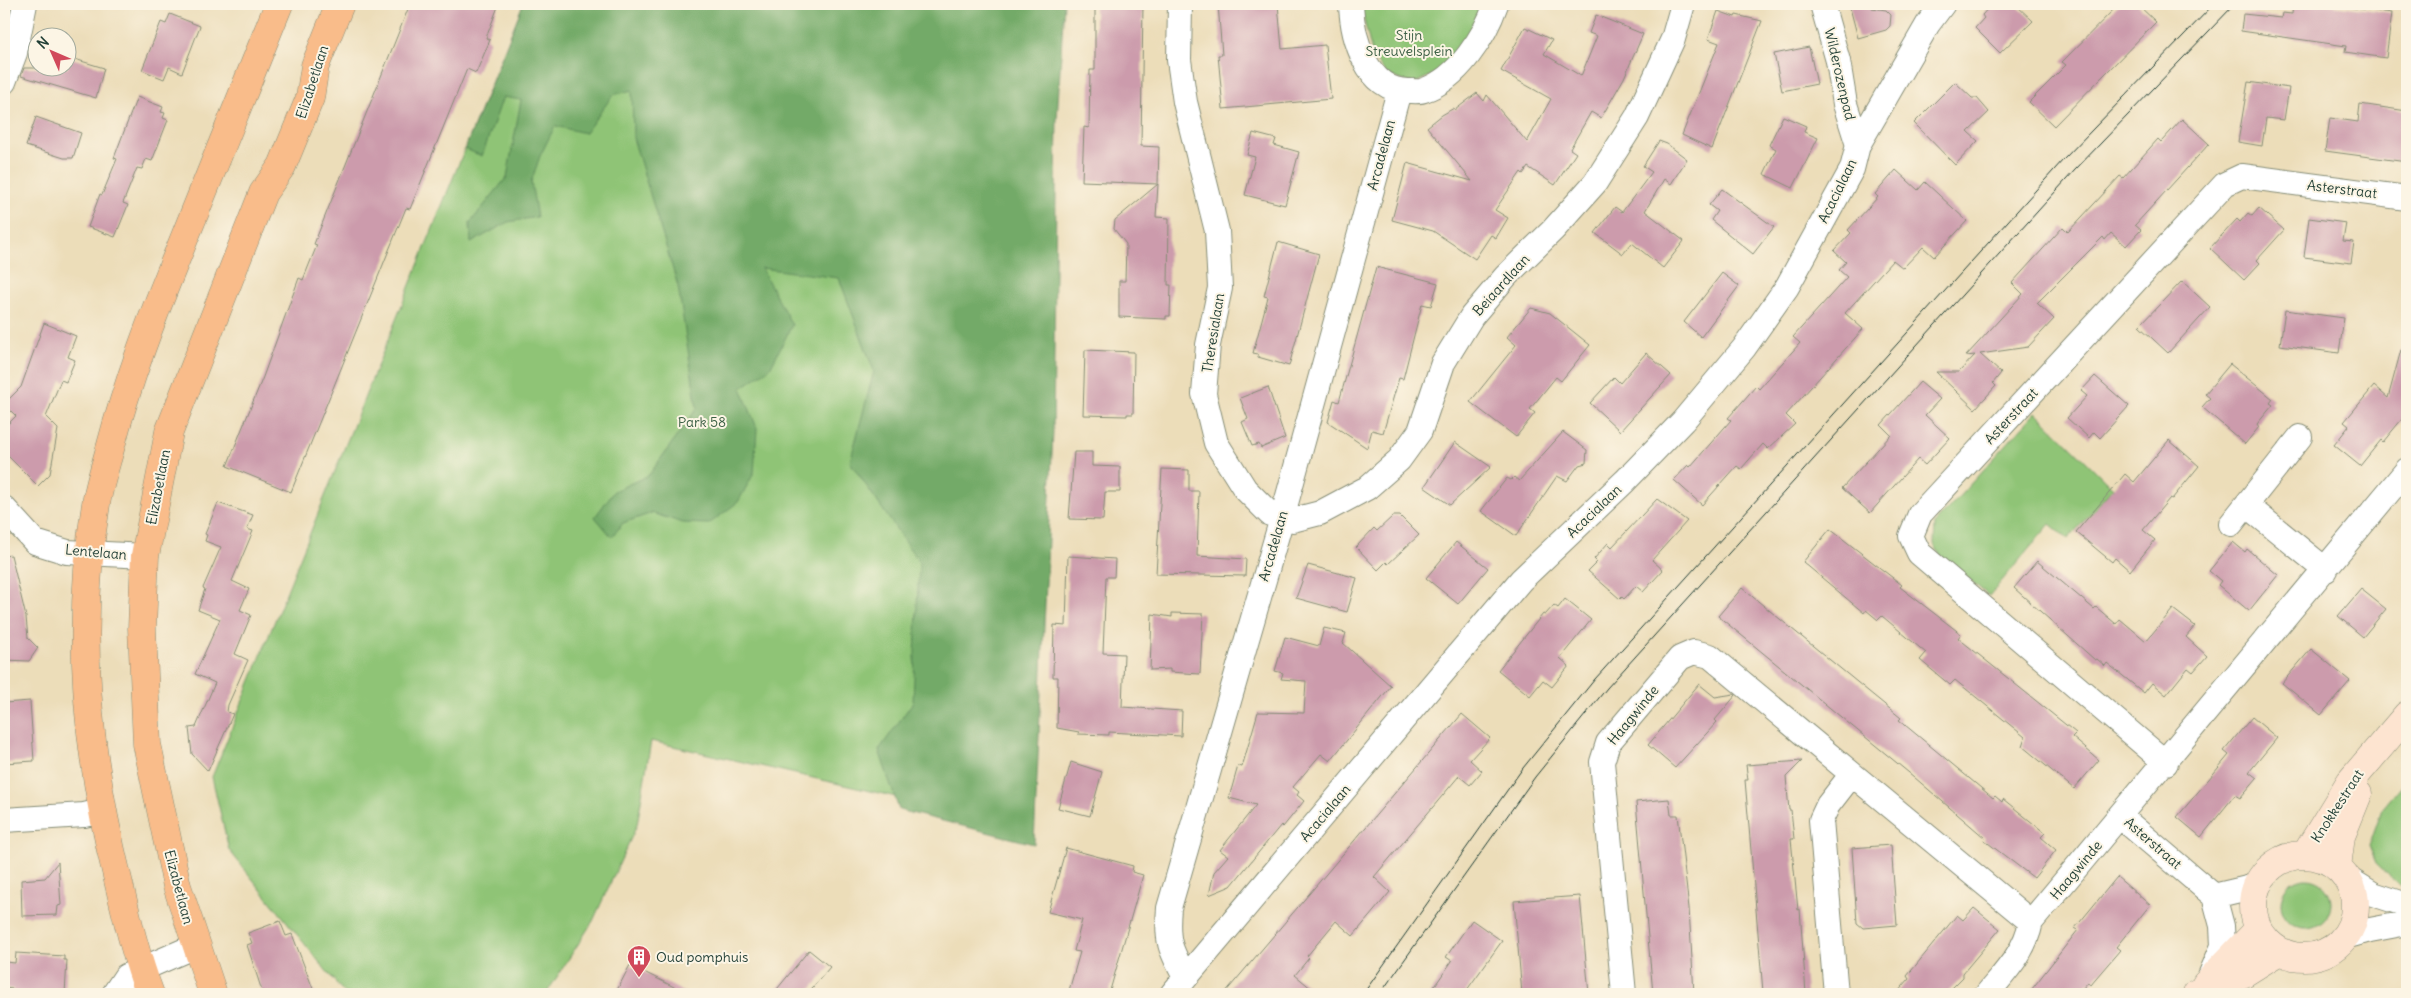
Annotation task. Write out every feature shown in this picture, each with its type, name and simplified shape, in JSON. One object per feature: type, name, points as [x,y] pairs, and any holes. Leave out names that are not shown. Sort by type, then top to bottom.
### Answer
[{"type":"main road","points":[[150,994],[141,969],[102,811],[92,756],[88,716],[86,603],[96,504],[130,378],[161,295],[279,4]]},
{"type":"main road","name":"Elizabetlaan","points":[[213,994],[195,946],[175,878],[147,744],[142,628],[145,556],[169,432],[263,193],[282,166],[310,98],[315,66],[340,4]]},
{"type":"street","points":[[4,82],[15,53],[25,4]]},
{"type":"street","name":"Theresialaan","points":[[1180,4],[1179,60],[1185,102],[1217,230],[1220,288],[1208,344],[1204,394],[1216,443],[1245,490],[1270,514],[1282,518]]},
{"type":"street","points":[[1351,4],[1355,35],[1364,60],[1376,78],[1399,91],[1423,90],[1442,79],[1468,57],[1490,22],[1496,4]]},
{"type":"street","name":"Beiaardlaan","points":[[1282,518],[1293,520],[1320,513],[1367,488],[1399,460],[1420,431],[1444,363],[1472,316],[1506,276],[1553,230],[1595,183],[1637,117],[1672,39],[1683,4]]},
{"type":"street","name":"Wilderozenpad","points":[[1822,4],[1838,61],[1845,104],[1858,145]]},
{"type":"street","name":"Acacialaan","points":[[1179,986],[1521,580],[1657,448],[1744,348],[1787,287],[1852,169],[1858,145],[1928,24],[1943,4]]},
{"type":"street","name":"Arcadelaan","points":[[1179,986],[1167,934],[1169,908],[1282,518],[1399,91]]},
{"type":"street","name":"Asterstraat","points":[[2166,763],[1919,553],[1911,536],[1920,514],[2225,184],[2242,176],[2407,198]]},
{"type":"street","points":[[2231,524],[2300,437]]},
{"type":"street","name":"Asterstraat","points":[[2214,896],[2121,817],[2407,470]]},
{"type":"street","points":[[2246,505],[2326,570]]},
{"type":"street","name":"Lentelaan","points":[[4,508],[35,542],[67,552],[145,556]]},
{"type":"street","name":"Haagwinde","points":[[1624,994],[1602,762],[1608,743],[1680,658],[1694,652],[1710,656],[2031,922]]},
{"type":"street","name":"Knokkestraat","points":[[2306,854],[2350,782],[2407,715]]},
{"type":"street","name":"Knokkestraat","points":[[2342,872],[2341,836],[2370,758]]},
{"type":"street","points":[[1836,994],[1821,820],[1828,804],[1852,774]]},
{"type":"street","points":[[4,820],[84,815],[102,811]]},
{"type":"street","name":"Haagwinde","points":[[1987,994],[2019,955],[2027,940],[2031,922],[2121,817]]},
{"type":"street","points":[[2342,872],[2354,892],[2356,908],[2352,923],[2345,937],[2329,951],[2309,957],[2288,955],[2279,951],[2264,938],[2258,930],[2252,904],[2256,886],[2261,877],[2276,862],[2286,858],[2306,854],[2323,858],[2373,894],[2407,905]]},
{"type":"street","points":[[2196,994],[2214,971],[2222,946],[2222,926],[2214,896],[2256,886]]},
{"type":"street","points":[[2345,937],[2407,923]]},
{"type":"street","points":[[2196,994],[2258,930]]},
{"type":"street","points":[[114,994],[126,976],[195,946]]},
{"type":"street","points":[[2196,994],[2244,973],[2279,951]]},
{"type":"green space","name":"Park 58","points":[[523,4],[1040,4],[1010,823],[651,741],[637,825],[593,921],[546,994],[345,994],[229,850],[212,777]]},
{"type":"green space","points":[[523,4],[1064,4],[1057,120],[1053,432],[1034,844],[899,810],[879,750],[913,702],[919,562],[850,462],[874,371],[839,278],[761,268],[792,325],[770,368],[741,388],[757,428],[754,473],[738,502],[709,524],[683,523],[652,513],[623,523],[612,537],[595,517],[614,491],[649,475],[697,408],[678,286],[633,138],[632,90],[613,95],[585,133],[555,126],[540,156],[531,182],[537,217],[508,222],[471,243],[470,223],[507,177],[521,100],[503,97],[482,156],[465,149]]},
{"type":"green space","name":"Stijn Streuvelsplein","points":[[1360,4],[1484,4],[1477,27],[1438,72],[1413,84],[1387,75],[1373,57]]},
{"type":"green space","points":[[2036,412],[2113,488],[2068,539],[2050,524],[1989,596],[1940,555],[1934,544],[1935,523]]},
{"type":"green space","points":[[2407,779],[2407,887],[2400,886],[2376,863],[2369,846],[2382,809]]},
{"type":"green space","points":[[2301,878],[2311,878],[2324,885],[2331,898],[2331,908],[2324,921],[2311,928],[2301,928],[2292,924],[2285,917],[2281,908],[2281,898],[2285,889],[2292,882]]},
{"type":"building","points":[[410,4],[499,4],[486,38],[490,40],[476,73],[467,69],[410,209],[406,208],[291,492],[227,466],[263,377],[299,278],[303,280],[317,245],[314,244]]},
{"type":"building","points":[[1095,4],[1143,4],[1141,146],[1159,147],[1158,184],[1082,181],[1084,127],[1089,128],[1090,70],[1095,70]]},
{"type":"building","points":[[1218,4],[1278,4],[1282,49],[1325,45],[1331,99],[1223,109],[1218,55],[1222,55]]},
{"type":"building","points":[[1849,4],[1871,4],[1872,8],[1886,10],[1891,15],[1890,26],[1886,30],[1858,38]]},
{"type":"building","points":[[1992,4],[2015,4],[2033,21],[2000,53],[1975,28],[1984,18],[1982,15]]},
{"type":"building","points":[[2119,4],[2137,4],[2156,22],[2054,126],[2029,102],[2066,65],[2062,62]]},
{"type":"building","points":[[2293,4],[2325,4],[2392,13],[2386,58],[2345,52],[2346,46],[2241,31],[2243,14],[2281,18],[2282,13],[2292,14]]},
{"type":"building","points":[[1718,11],[1735,17],[1736,15],[1762,21],[1712,149],[1682,135],[1719,43],[1708,39]]},
{"type":"building","points":[[170,14],[200,26],[182,73],[169,67],[164,79],[142,70],[161,22],[166,24]]},
{"type":"building","points":[[1596,15],[1643,34],[1624,78],[1601,118],[1591,112],[1570,149],[1576,153],[1555,185],[1528,167],[1523,174],[1521,172],[1495,210],[1508,218],[1496,238],[1491,235],[1475,259],[1433,231],[1392,220],[1407,163],[1472,181],[1427,127],[1442,115],[1454,108],[1455,110],[1477,93],[1484,101],[1487,95],[1527,142],[1551,99],[1501,71],[1525,27],[1552,40],[1544,54],[1581,76],[1597,36],[1589,33]]},
{"type":"building","points":[[1809,47],[1817,84],[1782,91],[1774,54]]},
{"type":"building","points":[[78,60],[104,68],[96,98],[21,76],[24,68],[28,68],[28,78],[78,78]]},
{"type":"building","points":[[1955,82],[1972,98],[1977,98],[1989,112],[1968,132],[1978,141],[1955,165],[1914,123]]},
{"type":"building","points":[[2248,82],[2289,88],[2284,120],[2266,118],[2262,146],[2238,142]]},
{"type":"building","points":[[137,97],[163,107],[161,112],[165,113],[163,118],[168,120],[152,161],[146,159],[142,169],[137,168],[123,203],[128,205],[115,237],[88,227],[100,194],[102,195],[117,159],[114,158]]},
{"type":"building","points":[[2360,104],[2407,111],[2407,162],[2325,151],[2330,118],[2358,122]]},
{"type":"building","points":[[1783,116],[1806,126],[1804,132],[1818,138],[1793,188],[1764,174],[1776,149],[1769,145]]},
{"type":"building","points":[[36,117],[81,133],[73,158],[64,158],[26,146]]},
{"type":"building","points":[[2182,119],[2209,144],[2135,225],[2141,230],[2126,246],[2111,233],[2105,240],[2103,237],[2037,303],[2054,319],[2028,347],[1980,354],[2001,373],[1993,383],[1996,386],[1975,409],[1936,372],[1959,372],[1975,355],[1966,356],[2023,294],[2012,283],[2063,227],[2068,232],[2120,176],[2123,178],[2158,139],[2161,142]]},
{"type":"building","points":[[1253,133],[1276,139],[1274,145],[1299,152],[1285,205],[1245,195],[1255,157],[1247,155]]},
{"type":"building","points":[[1659,141],[1667,144],[1687,159],[1671,184],[1664,179],[1645,211],[1684,241],[1663,268],[1632,243],[1623,254],[1595,233],[1615,207],[1622,212],[1652,172],[1643,166]]},
{"type":"building","points":[[1896,170],[1918,190],[1925,182],[1967,221],[1934,257],[1923,247],[1903,268],[1893,260],[1845,313],[1863,329],[1786,415],[1795,424],[1768,449],[1763,444],[1741,469],[1737,466],[1702,505],[1674,480],[1688,465],[1690,467],[1731,420],[1728,418],[1756,386],[1759,389],[1800,343],[1793,337],[1847,277],[1839,270],[1846,262],[1834,251],[1851,233],[1848,230],[1878,197],[1875,194]]},
{"type":"building","points":[[1158,184],[1156,217],[1169,218],[1168,285],[1171,285],[1170,316],[1166,316],[1166,319],[1119,317],[1119,281],[1125,281],[1126,244],[1114,229],[1115,220]]},
{"type":"building","points":[[1722,189],[1774,227],[1753,254],[1711,220],[1717,211],[1709,205]]},
{"type":"building","points":[[2259,208],[2284,230],[2257,260],[2260,263],[2244,280],[2210,248],[2237,219],[2240,222],[2248,213],[2252,216]]},
{"type":"building","points":[[2309,218],[2346,223],[2343,241],[2354,242],[2351,263],[2304,257]]},
{"type":"building","points":[[1278,242],[1319,254],[1289,366],[1258,357],[1258,354],[1253,353],[1268,297],[1264,296]]},
{"type":"building","points":[[1376,267],[1438,283],[1431,306],[1422,304],[1403,379],[1399,378],[1383,433],[1372,430],[1367,448],[1328,422],[1334,400],[1339,402]]},
{"type":"building","points":[[1722,273],[1739,286],[1701,337],[1684,322]]},
{"type":"building","points":[[2182,281],[2210,307],[2168,353],[2139,326]]},
{"type":"building","points":[[1531,308],[1550,313],[1590,345],[1561,381],[1556,377],[1530,409],[1535,413],[1516,437],[1470,402],[1516,345],[1507,337]]},
{"type":"building","points":[[2285,310],[2344,318],[2339,353],[2280,345]]},
{"type":"building","points":[[44,323],[76,336],[68,357],[75,360],[66,382],[61,380],[46,417],[58,429],[50,474],[38,486],[4,452],[4,428],[16,416],[4,404],[21,387]]},
{"type":"building","points":[[1085,350],[1134,352],[1133,414],[1127,414],[1127,416],[1083,415]]},
{"type":"building","points":[[2401,350],[2407,351],[2407,413],[2383,442],[2381,440],[2360,466],[2334,445],[2349,426],[2344,422],[2374,386],[2388,398]]},
{"type":"building","points":[[1646,353],[1671,375],[1620,431],[1590,403],[1614,377],[1620,383]]},
{"type":"building","points":[[2230,364],[2273,399],[2270,403],[2273,405],[2257,424],[2259,427],[2245,444],[2202,407],[2210,398],[2205,394]]},
{"type":"building","points":[[2095,376],[2129,406],[2100,438],[2094,432],[2089,438],[2067,418],[2087,396],[2081,391]]},
{"type":"building","points":[[1920,382],[1940,399],[1925,415],[1950,438],[1925,465],[1918,459],[1870,513],[1842,488],[1891,435],[1881,425]]},
{"type":"building","points":[[1268,387],[1285,438],[1261,448],[1259,444],[1252,446],[1242,422],[1248,419],[1240,398]]},
{"type":"building","points":[[1563,432],[1587,450],[1586,463],[1579,465],[1567,481],[1557,476],[1516,536],[1481,511],[1507,478],[1511,480],[1514,477],[1519,481]]},
{"type":"building","points":[[2169,440],[2199,466],[2143,530],[2155,540],[2130,571],[2115,558],[2112,562],[2076,532],[2125,474],[2134,482]]},
{"type":"building","points":[[1455,442],[1491,467],[1450,505],[1424,487]]},
{"type":"building","points":[[1074,452],[1092,452],[1092,466],[1120,467],[1120,492],[1105,492],[1103,520],[1069,519]]},
{"type":"building","points":[[1162,469],[1189,470],[1189,491],[1199,491],[1197,556],[1246,559],[1245,576],[1156,574]]},
{"type":"building","points":[[1657,499],[1687,521],[1652,560],[1663,570],[1643,592],[1636,586],[1624,599],[1622,597],[1620,599],[1588,571],[1597,562],[1594,559],[1608,543],[1612,547]]},
{"type":"building","points":[[218,503],[253,515],[247,529],[253,531],[232,581],[249,589],[240,610],[251,615],[235,654],[248,660],[228,705],[227,712],[233,714],[208,771],[192,754],[189,728],[196,727],[215,683],[195,674],[220,619],[198,610],[205,589],[203,588],[221,547],[205,541],[207,535],[205,534]]},
{"type":"building","points":[[1393,516],[1400,516],[1419,535],[1388,564],[1386,562],[1378,570],[1356,547],[1374,528],[1377,531]]},
{"type":"building","points":[[1830,529],[1902,585],[1900,587],[1961,634],[1958,638],[2076,733],[2072,737],[2099,760],[2074,789],[2022,746],[2025,737],[1955,680],[1950,685],[1920,660],[1926,653],[1882,616],[1878,620],[1866,610],[1864,613],[1803,562]]},
{"type":"building","points":[[1456,542],[1488,568],[1458,604],[1426,578]]},
{"type":"building","points":[[2233,542],[2245,552],[2247,549],[2278,575],[2249,611],[2218,585],[2221,581],[2209,571]]},
{"type":"building","points":[[11,555],[26,617],[28,638],[38,648],[29,661],[4,660],[4,556]]},
{"type":"building","points":[[1068,556],[1115,559],[1114,577],[1106,577],[1103,653],[1124,654],[1122,707],[1182,711],[1181,736],[1109,732],[1109,735],[1078,734],[1079,732],[1057,728],[1058,677],[1053,677],[1054,625],[1066,626]]},
{"type":"building","points":[[2037,561],[2094,609],[2096,607],[2116,624],[2120,619],[2146,641],[2173,609],[2195,626],[2186,637],[2207,656],[2193,672],[2188,668],[2166,695],[2152,683],[2144,693],[2107,663],[2105,666],[2097,659],[2095,660],[2014,588]]},
{"type":"building","points":[[1308,565],[1357,578],[1347,612],[1296,598]]},
{"type":"building","points":[[1742,588],[1901,718],[1899,720],[1993,798],[1995,796],[2002,802],[2003,799],[2045,833],[2041,837],[2056,850],[2034,878],[1984,840],[1985,838],[1914,777],[1718,616]]},
{"type":"building","points":[[2361,589],[2386,609],[2363,637],[2338,616]]},
{"type":"building","points":[[1565,599],[1591,620],[1560,658],[1569,666],[1552,687],[1543,680],[1530,696],[1498,670],[1543,614],[1545,615],[1554,605],[1558,608]]},
{"type":"building","points":[[1172,613],[1203,614],[1200,674],[1170,672],[1170,669],[1150,670],[1152,614],[1172,617]]},
{"type":"building","points":[[1324,628],[1346,633],[1343,643],[1391,686],[1330,761],[1321,754],[1293,787],[1299,792],[1297,795],[1304,801],[1283,827],[1281,825],[1231,886],[1209,895],[1214,872],[1228,856],[1220,850],[1256,805],[1229,798],[1238,766],[1242,767],[1258,712],[1304,713],[1306,681],[1281,679],[1283,673],[1275,671],[1285,637],[1319,646]]},
{"type":"building","points":[[2311,649],[2350,681],[2321,715],[2282,683]]},
{"type":"building","points":[[1699,684],[1715,697],[1736,695],[1715,720],[1717,722],[1675,768],[1648,745]]},
{"type":"building","points":[[30,701],[34,761],[4,763],[4,703]]},
{"type":"building","points":[[1462,714],[1490,738],[1470,760],[1482,771],[1470,785],[1459,776],[1374,877],[1390,892],[1353,936],[1336,921],[1307,956],[1309,958],[1295,975],[1318,994],[1224,994]]},
{"type":"building","points":[[2252,717],[2277,738],[2249,772],[2257,778],[2240,798],[2235,795],[2201,837],[2177,817],[2229,755],[2224,751]]},
{"type":"building","points":[[1802,761],[1786,777],[1794,839],[1791,839],[1798,910],[1800,909],[1806,994],[1770,994],[1769,991],[1763,992],[1745,780],[1748,780],[1746,765]]},
{"type":"building","points":[[1071,762],[1102,772],[1090,816],[1058,808]]},
{"type":"building","points":[[1669,799],[1671,815],[1678,815],[1689,908],[1694,994],[1653,994],[1636,802]]},
{"type":"building","points":[[1891,845],[1897,925],[1863,928],[1857,923],[1852,848]]},
{"type":"building","points":[[1066,848],[1133,866],[1132,872],[1143,875],[1109,994],[1068,994],[1080,952],[1074,951],[1082,920],[1048,912]]},
{"type":"building","points":[[58,862],[61,905],[58,906],[57,915],[22,916],[21,880],[45,878]]},
{"type":"building","points":[[2117,877],[2150,905],[2116,947],[2120,950],[2090,985],[2088,982],[2078,994],[2028,994],[2078,930],[2075,928]]},
{"type":"building","points":[[1580,896],[1589,994],[1522,994],[1514,901]]},
{"type":"building","points":[[1974,908],[2000,929],[1963,973],[1963,977],[1946,994],[1896,994],[1909,979],[1907,976],[1957,915],[1963,920]]},
{"type":"building","points":[[1472,920],[1502,941],[1464,994],[1429,994],[1452,961],[1446,957]]},
{"type":"building","points":[[280,921],[286,936],[292,934],[315,994],[263,994],[247,945],[252,943],[248,933]]},
{"type":"building","points":[[809,950],[830,967],[807,994],[773,994]]},
{"type":"building","points":[[16,953],[64,956],[64,960],[67,960],[65,994],[13,994],[13,989],[4,988],[6,962],[15,963]]},
{"type":"building","name":"Oud pomphuis","points":[[630,965],[688,994],[615,994]]},
{"type":"tram line","points":[[1363,994],[1523,768],[1595,679],[2063,160],[2214,4]]},
{"type":"tram line","points":[[1380,994],[1535,777],[1607,688],[2075,170],[2235,4]]},
{"type":"place","name":"Oud pomphuis","points":[[639,978]]}]
